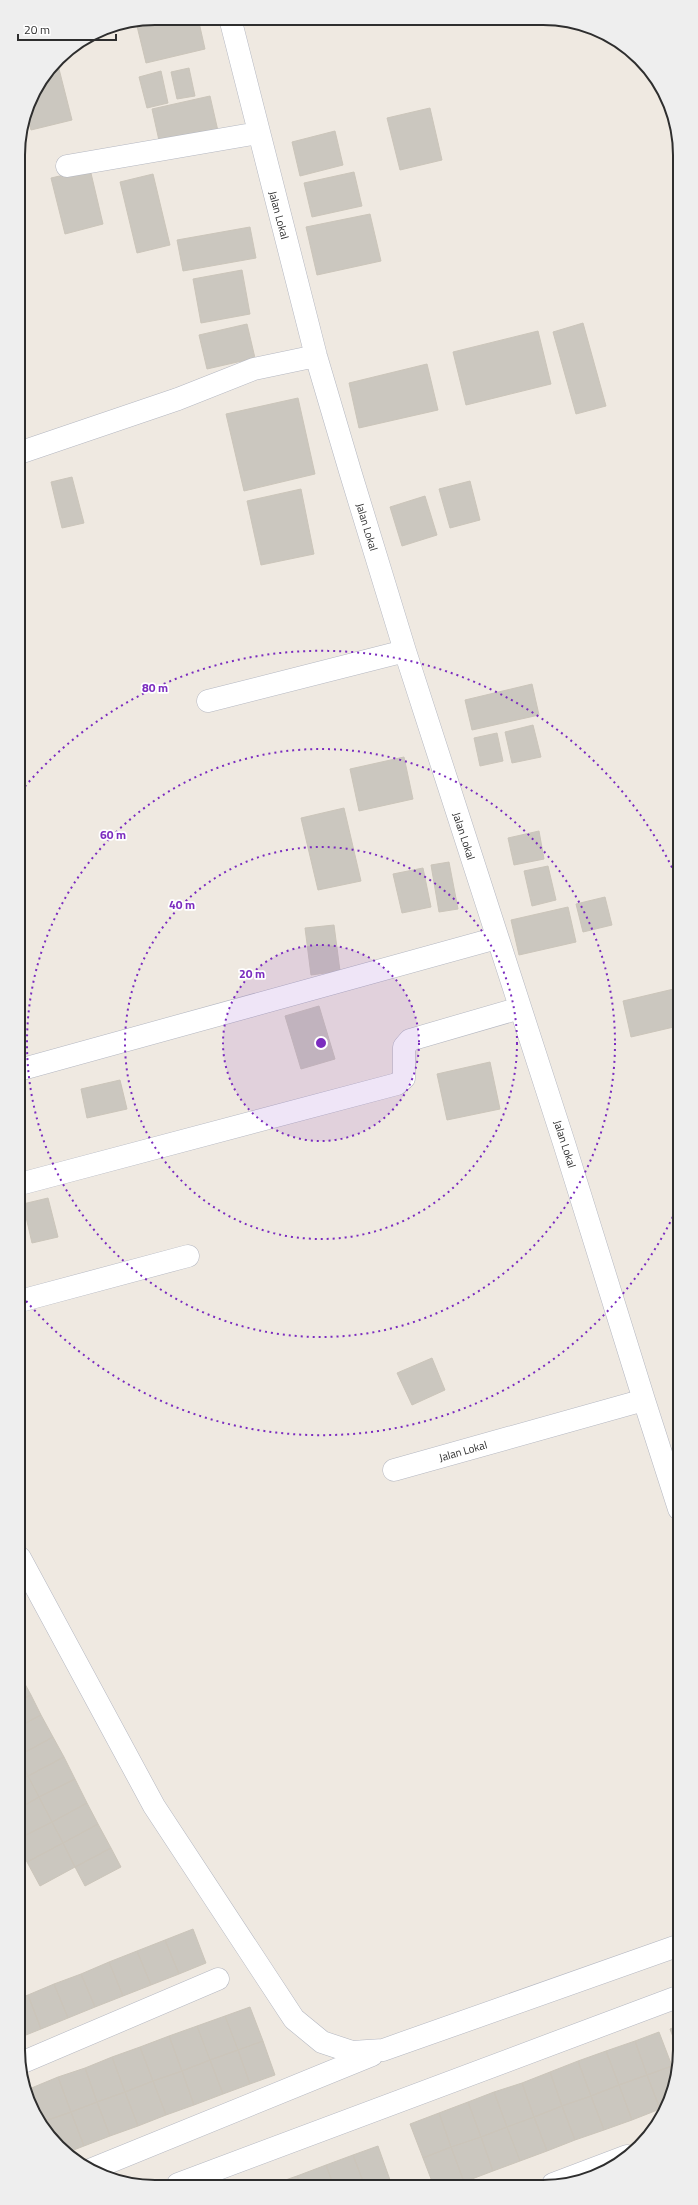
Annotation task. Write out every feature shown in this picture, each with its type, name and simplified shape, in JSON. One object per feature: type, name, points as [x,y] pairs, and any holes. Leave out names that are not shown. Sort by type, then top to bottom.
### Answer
[{"type":"street","name":"Jalan Lokal","points":[[232,25],[316,356],[405,651],[644,1400],[394,1470]]},
{"type":"street","points":[[67,166],[258,133]]},
{"type":"street","points":[[25,451],[178,399],[254,369],[316,356]]},
{"type":"street","points":[[208,701],[405,651]]},
{"type":"street","points":[[25,1068],[497,938]]},
{"type":"street","points":[[25,1183],[397,1084],[404,1078],[404,1047],[410,1040],[520,1008]]},
{"type":"street","points":[[25,1300],[188,1256]]},
{"type":"street","points":[[644,1400],[673,1490]]},
{"type":"street","points":[[25,1567],[154,1806],[294,2019],[322,2042],[352,2052],[383,2050]]},
{"type":"street","points":[[98,2167],[383,2050],[673,1947]]},
{"type":"street","points":[[25,2061],[218,1979]]},
{"type":"street","points":[[189,2180],[673,1999]]},
{"type":"street","points":[[569,2178],[606,2164]]},
{"type":"building","points":[[200,25],[205,49],[146,63],[137,26]]},
{"type":"building","points":[[59,67],[72,120],[31,130],[29,122],[35,105],[42,90]]},
{"type":"building","points":[[189,68],[195,96],[177,99],[171,72]]},
{"type":"building","points":[[161,71],[168,103],[147,108],[139,77]]},
{"type":"building","points":[[210,96],[218,131],[160,145],[152,109]]},
{"type":"building","points":[[430,108],[442,160],[400,170],[387,118]]},
{"type":"building","points":[[335,131],[343,165],[300,176],[292,142]]},
{"type":"building","points":[[90,169],[103,224],[65,234],[51,178]]},
{"type":"building","points":[[354,172],[362,206],[312,217],[304,183]]},
{"type":"building","points":[[153,174],[170,245],[137,253],[120,182]]},
{"type":"building","points":[[370,214],[381,261],[317,275],[306,227]]},
{"type":"building","points":[[250,227],[256,258],[183,271],[177,240]]},
{"type":"building","points":[[242,270],[250,314],[201,323],[193,279]]},
{"type":"building","points":[[583,323],[606,406],[576,414],[553,332]]},
{"type":"building","points":[[247,324],[255,358],[207,369],[199,335]]},
{"type":"building","points":[[538,331],[551,384],[466,405],[453,352]]},
{"type":"building","points":[[427,364],[438,410],[359,428],[349,383]]},
{"type":"building","points":[[298,398],[315,474],[244,491],[226,414]]},
{"type":"building","points":[[72,477],[84,523],[62,528],[51,482]]},
{"type":"building","points":[[470,481],[480,520],[450,528],[439,489]]},
{"type":"building","points":[[301,489],[314,554],[261,565],[247,501]]},
{"type":"building","points":[[425,496],[437,535],[402,546],[390,507]]},
{"type":"building","points":[[532,684],[539,715],[472,730],[465,700]]},
{"type":"building","points":[[533,725],[541,757],[512,763],[505,732]]},
{"type":"building","points":[[497,733],[503,761],[480,766],[474,738]]},
{"type":"building","points":[[404,757],[413,799],[359,811],[350,769]]},
{"type":"building","points":[[344,808],[361,881],[318,890],[301,818]]},
{"type":"building","points":[[539,831],[544,859],[514,865],[508,838]]},
{"type":"building","points":[[449,862],[458,909],[439,912],[431,865]]},
{"type":"building","points":[[548,866],[556,900],[532,906],[524,871]]},
{"type":"building","points":[[423,868],[431,907],[402,913],[393,874]]},
{"type":"building","points":[[605,897],[612,925],[583,932],[576,904]]},
{"type":"building","points":[[568,907],[576,942],[519,955],[511,920]]},
{"type":"building","points":[[334,925],[340,971],[311,975],[305,928]]},
{"type":"building","points":[[673,989],[673,1027],[631,1037],[623,1001]]},
{"type":"building","points":[[319,1006],[335,1059],[301,1069],[285,1016]]},
{"type":"building","points":[[490,1062],[500,1109],[447,1120],[437,1074]]},
{"type":"building","points":[[120,1080],[127,1109],[87,1118],[81,1089]]},
{"type":"building","points":[[48,1198],[58,1237],[32,1243],[25,1213],[25,1204]]},
{"type":"building","points":[[432,1358],[445,1390],[412,1405],[397,1373]]},
{"type":"building","points":[[25,1684],[31,1695],[25,1698]]},
{"type":"building","points":[[31,1695],[41,1715],[25,1723],[25,1698]]},
{"type":"building","points":[[41,1715],[53,1737],[25,1752],[25,1723]]},
{"type":"building","points":[[53,1737],[64,1757],[28,1776],[25,1770],[25,1752]]},
{"type":"building","points":[[64,1757],[75,1779],[39,1797],[28,1776]]},
{"type":"building","points":[[25,1770],[28,1776],[25,1778]]},
{"type":"building","points":[[28,1776],[39,1797],[25,1805],[25,1778]]},
{"type":"building","points":[[75,1779],[87,1803],[52,1822],[39,1797]]},
{"type":"building","points":[[39,1797],[52,1822],[25,1836],[25,1805]]},
{"type":"building","points":[[87,1803],[98,1824],[63,1843],[52,1822]]},
{"type":"building","points":[[52,1822],[63,1843],[27,1862],[25,1858],[25,1836]]},
{"type":"building","points":[[98,1824],[111,1848],[75,1867],[63,1843]]},
{"type":"building","points":[[63,1843],[75,1867],[40,1886],[27,1862]]},
{"type":"building","points":[[111,1848],[121,1867],[85,1886],[75,1867]]},
{"type":"building","points":[[193,1929],[206,1963],[179,1974],[165,1940]]},
{"type":"building","points":[[165,1940],[179,1974],[151,1985],[137,1951]]},
{"type":"building","points":[[137,1951],[151,1985],[123,1996],[109,1962]]},
{"type":"building","points":[[109,1962],[123,1996],[95,2007],[81,1974]]},
{"type":"building","points":[[81,1974],[95,2007],[68,2018],[54,1984]]},
{"type":"building","points":[[54,1984],[68,2018],[41,2029],[28,1995]]},
{"type":"building","points":[[28,1995],[41,2029],[25,2035],[25,1996]]},
{"type":"building","points":[[250,2007],[263,2041],[238,2050],[225,2016]]},
{"type":"building","points":[[225,2016],[238,2050],[210,2060],[197,2026]]},
{"type":"building","points":[[197,2026],[210,2060],[182,2071],[169,2036]]},
{"type":"building","points":[[673,2028],[673,2037],[670,2029]]},
{"type":"building","points":[[659,2032],[672,2066],[647,2075],[635,2041]]},
{"type":"building","points":[[169,2036],[182,2071],[153,2081],[140,2047]]},
{"type":"building","points":[[263,2041],[275,2075],[250,2084],[238,2050]]},
{"type":"building","points":[[635,2041],[647,2075],[619,2085],[606,2051]]},
{"type":"building","points":[[140,2047],[153,2081],[125,2092],[112,2057]]},
{"type":"building","points":[[238,2050],[250,2084],[223,2094],[210,2060]]},
{"type":"building","points":[[606,2051],[619,2085],[591,2096],[578,2061]]},
{"type":"building","points":[[112,2057],[125,2092],[97,2102],[85,2068]]},
{"type":"building","points":[[210,2060],[223,2094],[194,2105],[182,2071]]},
{"type":"building","points":[[578,2061],[591,2096],[562,2106],[550,2072]]},
{"type":"building","points":[[672,2066],[669,2084],[659,2108],[647,2075]]},
{"type":"building","points":[[85,2068],[97,2102],[71,2112],[58,2077]]},
{"type":"building","points":[[182,2071],[194,2105],[166,2115],[153,2081]]},
{"type":"building","points":[[550,2072],[562,2106],[534,2117],[522,2083]]},
{"type":"building","points":[[647,2075],[659,2108],[659,2110],[632,2120],[619,2085]]},
{"type":"building","points":[[58,2077],[71,2112],[46,2121],[42,2115],[31,2088]]},
{"type":"building","points":[[153,2081],[166,2115],[138,2126],[125,2092]]},
{"type":"building","points":[[522,2083],[534,2117],[507,2127],[494,2092]]},
{"type":"building","points":[[619,2085],[632,2120],[604,2130],[591,2096]]},
{"type":"building","points":[[125,2092],[138,2126],[110,2136],[97,2102]]},
{"type":"building","points":[[494,2092],[507,2127],[481,2137],[468,2102]]},
{"type":"building","points":[[591,2096],[604,2130],[575,2140],[562,2106]]},
{"type":"building","points":[[97,2102],[110,2136],[84,2146],[71,2112]]},
{"type":"building","points":[[468,2102],[481,2137],[451,2147],[439,2113]]},
{"type":"building","points":[[562,2106],[575,2140],[547,2151],[534,2117]]},
{"type":"building","points":[[71,2112],[84,2146],[73,2150],[63,2142],[46,2121]]},
{"type":"building","points":[[439,2113],[451,2147],[423,2158],[410,2124]]},
{"type":"building","points":[[534,2117],[547,2151],[520,2161],[507,2127]]},
{"type":"building","points":[[507,2127],[520,2161],[493,2171],[481,2137]]},
{"type":"building","points":[[481,2137],[493,2171],[469,2180],[463,2180],[451,2147]]},
{"type":"building","points":[[378,2146],[390,2180],[362,2180],[353,2155]]},
{"type":"building","points":[[451,2147],[463,2180],[431,2180],[423,2158]]},
{"type":"building","points":[[353,2155],[362,2180],[332,2180],[326,2165]]},
{"type":"building","points":[[326,2165],[332,2180],[298,2180],[297,2176]]},
{"type":"building","points":[[297,2176],[298,2180],[286,2180]]}]
